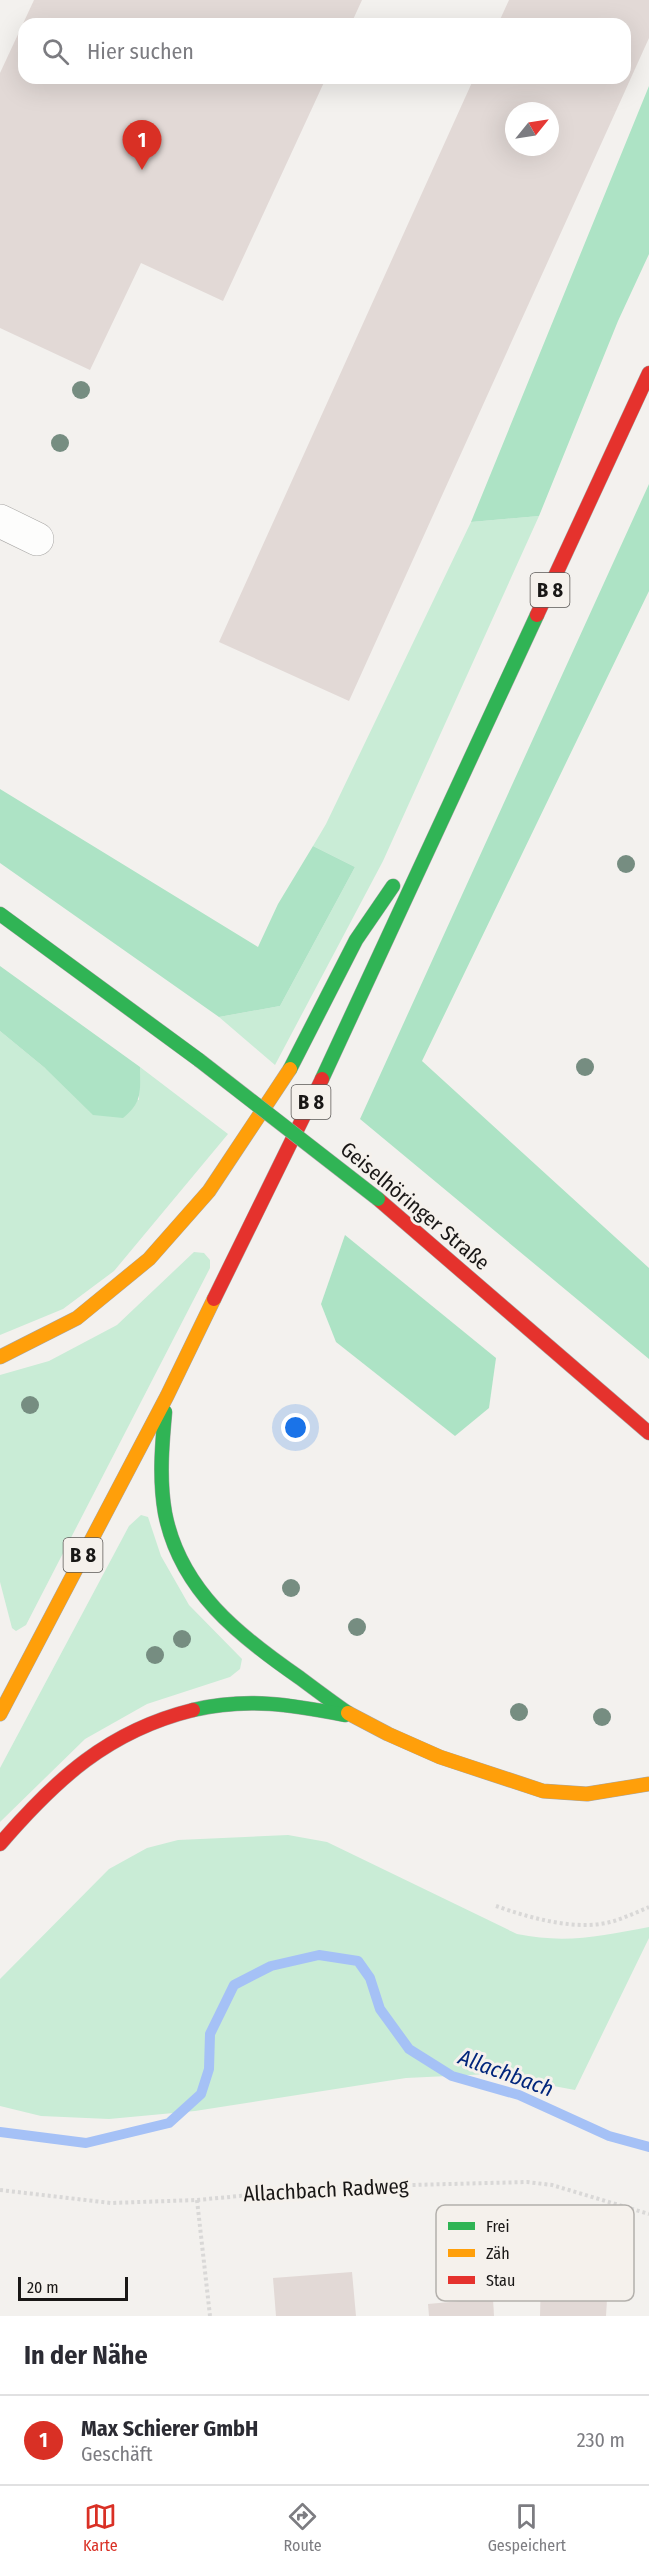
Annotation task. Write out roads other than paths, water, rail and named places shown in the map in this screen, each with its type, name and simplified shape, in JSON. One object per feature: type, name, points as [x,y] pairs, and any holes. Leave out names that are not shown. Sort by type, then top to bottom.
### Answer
[{"type":"main road","name":"B 8","points":[[0,1714],[167,1396],[321,1081],[649,373]]},
{"type":"main road","points":[[0,1357],[77,1318],[149,1259],[209,1191],[288,1072],[356,940],[448,805]]},
{"type":"main road","name":"Geiselhöringer Straße","points":[[0,914],[199,1060],[378,1199],[649,1433]]},
{"type":"main road","points":[[167,1396],[159,1465],[161,1488],[175,1546],[188,1574],[207,1598],[250,1641],[354,1716],[448,1760],[551,1793],[589,1794],[621,1791],[649,1784]]},
{"type":"main road","points":[[0,1844],[42,1796],[99,1748],[164,1718],[221,1704],[273,1703],[354,1716]]},
{"type":"street","points":[[0,522],[37,539]]},
{"type":"waterway","name":"Allachbach","points":[[0,2132],[86,2143],[169,2123],[201,2094],[209,2069],[210,2034],[234,1985],[271,1966],[319,1955],[358,1961],[370,1978],[380,2009],[409,2049],[452,2076],[519,2095],[609,2136],[649,2147]]},
{"type":"place","name":"Max Schierer GmbH","points":[[142,170]]}]
